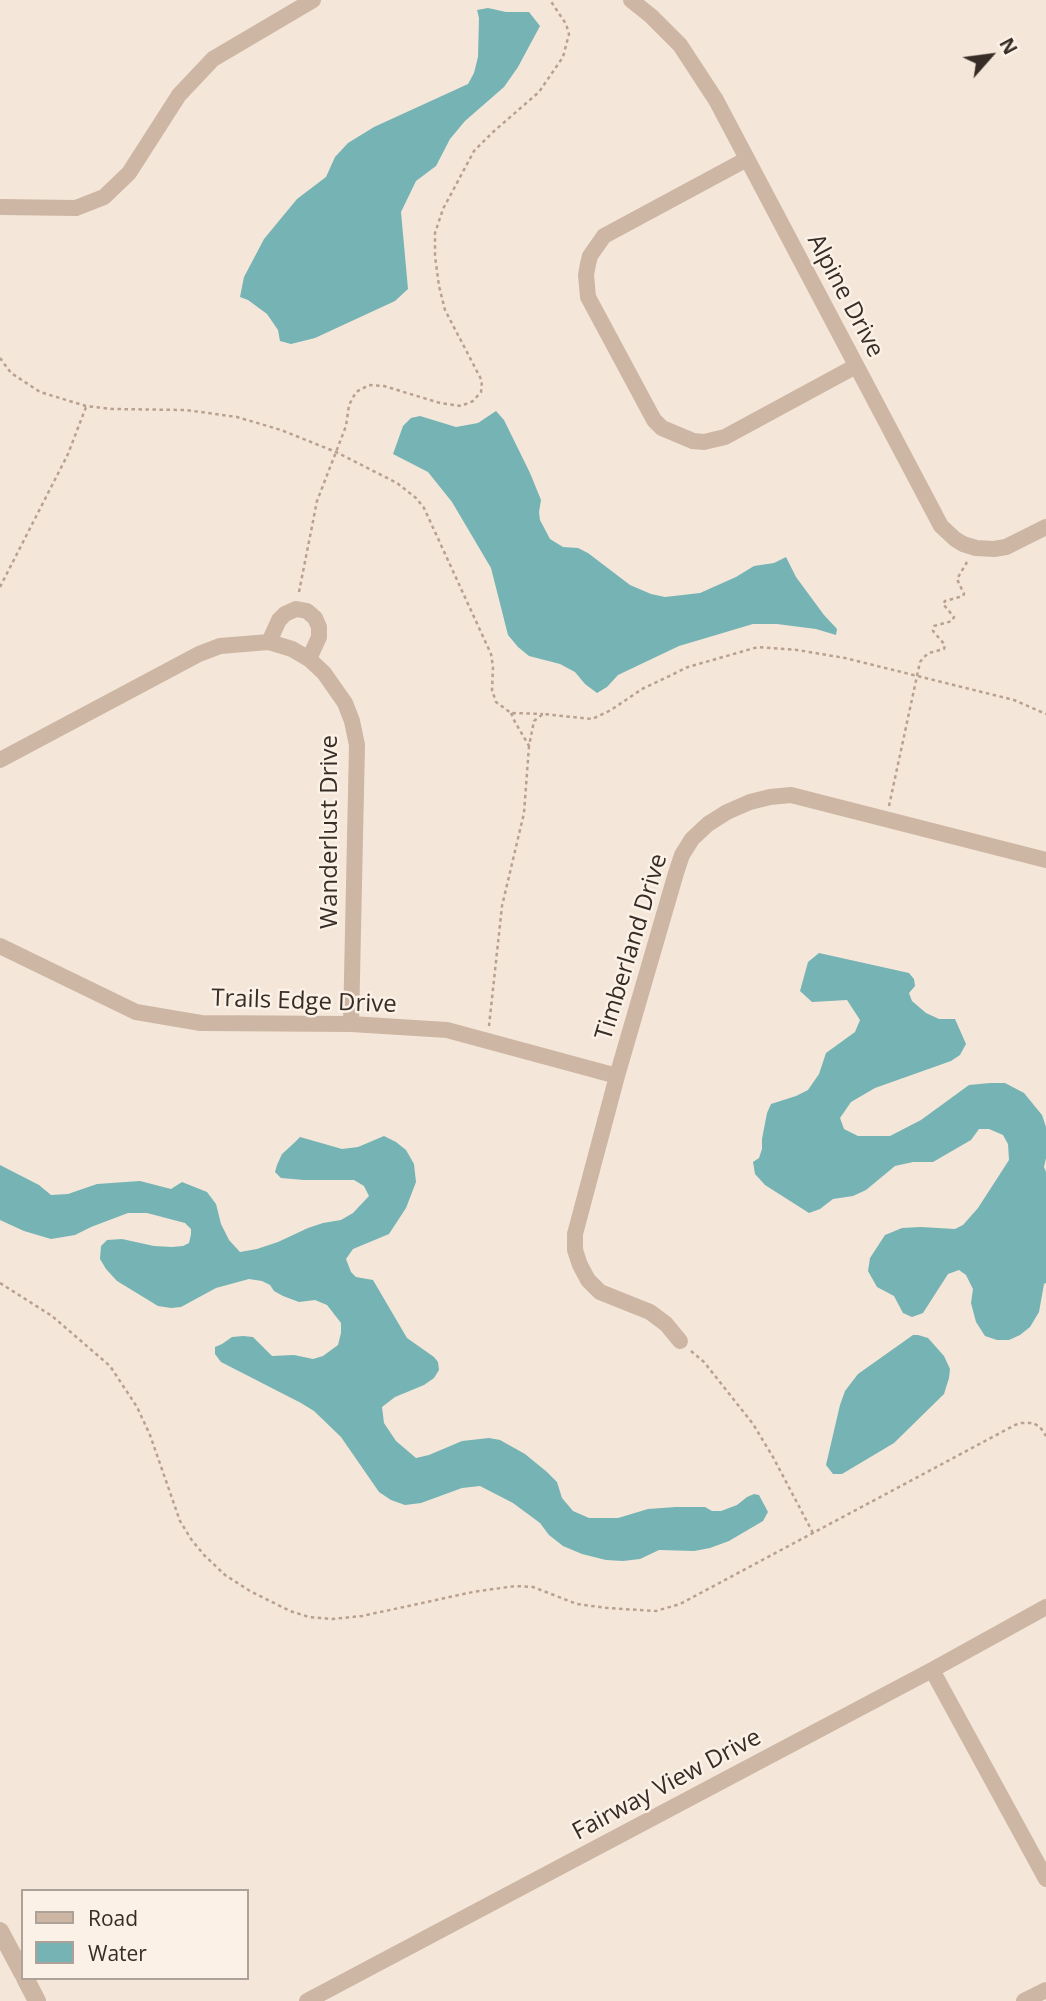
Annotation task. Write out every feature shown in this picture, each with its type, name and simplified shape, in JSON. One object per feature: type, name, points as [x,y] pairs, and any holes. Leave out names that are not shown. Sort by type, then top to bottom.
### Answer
[{"type":"street","points":[[0,207],[76,208],[104,197],[130,173],[179,95],[213,59],[313,0]]},
{"type":"street","name":"Alpine Drive","points":[[631,0],[668,32],[693,62],[716,100],[940,526],[955,539],[976,548]]},
{"type":"street","points":[[747,159],[604,236],[590,256],[586,275],[588,297],[654,420],[662,428],[693,441],[704,442],[725,437],[856,366]]},
{"type":"street","points":[[976,548],[1006,547],[1046,527]]},
{"type":"street","points":[[269,642],[279,620],[285,614],[296,610],[307,611],[315,618],[319,627],[310,659]]},
{"type":"street","name":"Wanderlust Drive","points":[[0,760],[199,654],[220,646],[269,642],[292,649],[310,659],[324,673],[345,703],[357,745],[351,1024]]},
{"type":"street","name":"Timberland Drive","points":[[680,1341],[666,1324],[650,1312],[600,1292],[587,1280],[575,1250],[575,1234],[617,1076],[676,873],[682,855],[692,839],[708,824],[727,812],[750,802],[791,795],[1046,860]]},
{"type":"street","name":"Trails Edge Drive","points":[[0,946],[136,1012],[201,1023],[351,1024],[447,1030],[617,1076]]},
{"type":"street","name":"Fairway View Drive","points":[[307,2001],[932,1671],[1046,1607]]},
{"type":"street","points":[[932,1671],[1046,1879]]},
{"type":"street","points":[[0,1931],[21,1970]]},
{"type":"street","points":[[26,1980],[37,2001]]},
{"type":"street","points":[[1024,2001],[1046,1990]]},
{"type":"path","points":[[296,610],[317,501],[337,452],[356,392],[369,385],[384,386],[461,407],[481,393],[482,381],[445,310],[435,256],[435,233],[443,209],[474,151],[539,92],[563,57],[569,34],[566,23],[550,0]]},
{"type":"path","points":[[0,358],[11,373],[40,392],[86,406],[186,410],[237,417],[281,430],[337,452],[397,484],[416,498],[424,508],[491,654],[492,690],[496,702],[511,713],[592,719],[642,689],[688,667],[758,648],[797,650],[845,658],[1014,700],[1046,714]]},
{"type":"path","points":[[0,587],[68,454],[86,406]]},
{"type":"path","points":[[886,819],[916,676],[924,657],[944,649],[945,645],[933,631],[934,626],[952,621],[954,617],[943,604],[963,596],[957,579],[976,548]]},
{"type":"path","points":[[511,713],[529,746]]},
{"type":"path","points":[[488,1041],[502,905],[524,813],[529,746],[534,721],[543,715]]},
{"type":"path","points":[[0,1283],[52,1316],[110,1366],[150,1435],[180,1521],[204,1555],[250,1591],[290,1611],[309,1617],[332,1619],[362,1616],[473,1592],[515,1586],[533,1587],[577,1604],[656,1611],[680,1604],[1015,1425],[1033,1423],[1040,1427],[1046,1436]]},
{"type":"path","points":[[680,1341],[704,1362],[753,1423],[813,1533]]},
{"type":"water","points":[[488,8],[506,12],[529,12],[540,26],[504,87],[465,121],[450,139],[436,166],[416,181],[401,212],[408,289],[395,301],[315,338],[291,344],[280,341],[278,330],[267,314],[240,297],[244,277],[264,239],[297,199],[326,177],[335,157],[348,143],[374,127],[468,84],[478,57],[477,10]]},
{"type":"water","points":[[496,411],[504,420],[530,473],[541,500],[540,520],[550,539],[563,547],[578,548],[588,553],[630,585],[665,597],[700,593],[754,566],[774,563],[786,557],[796,577],[837,629],[836,635],[816,629],[753,624],[679,646],[618,675],[597,693],[575,672],[560,664],[529,656],[508,635],[491,568],[452,502],[428,472],[393,454],[403,426],[411,418],[420,416],[456,427],[478,423]]},
{"type":"water","points":[[819,953],[909,973],[915,986],[909,993],[912,1001],[926,1013],[939,1019],[955,1019],[966,1044],[960,1055],[951,1061],[875,1088],[851,1102],[840,1118],[844,1129],[858,1136],[890,1136],[921,1120],[969,1085],[990,1083],[1005,1083],[1024,1093],[1042,1115],[1046,1127],[1046,1283],[1039,1312],[1030,1327],[1020,1335],[1009,1340],[985,1336],[976,1322],[971,1303],[973,1289],[966,1275],[959,1270],[948,1274],[923,1313],[912,1317],[903,1313],[894,1296],[877,1287],[868,1271],[870,1258],[885,1235],[902,1228],[955,1229],[963,1225],[978,1208],[1009,1160],[1008,1144],[1003,1135],[989,1129],[979,1129],[971,1140],[933,1162],[895,1166],[866,1190],[853,1196],[833,1199],[809,1213],[765,1185],[755,1174],[753,1162],[759,1158],[762,1149],[767,1113],[771,1104],[808,1090],[819,1074],[826,1053],[855,1032],[860,1020],[847,1000],[812,1002],[800,991],[808,962]]},
{"type":"water","points":[[384,1136],[406,1150],[414,1164],[416,1182],[406,1208],[389,1234],[353,1249],[346,1259],[356,1277],[373,1280],[407,1338],[434,1357],[439,1370],[434,1378],[424,1385],[395,1397],[382,1407],[384,1423],[396,1441],[416,1458],[462,1441],[489,1438],[500,1440],[525,1454],[547,1472],[557,1482],[562,1498],[573,1511],[589,1518],[618,1518],[648,1509],[676,1507],[705,1507],[712,1511],[721,1511],[754,1494],[759,1495],[768,1512],[763,1521],[729,1541],[710,1548],[694,1551],[659,1550],[640,1559],[623,1561],[582,1554],[563,1546],[549,1535],[540,1523],[513,1503],[480,1486],[462,1488],[421,1503],[405,1505],[391,1500],[379,1492],[341,1437],[314,1411],[221,1362],[215,1354],[215,1347],[232,1337],[243,1336],[253,1337],[272,1356],[294,1355],[313,1359],[323,1356],[338,1345],[341,1333],[341,1323],[327,1305],[315,1300],[299,1302],[274,1291],[262,1281],[249,1279],[216,1288],[181,1307],[158,1306],[117,1281],[100,1259],[101,1246],[107,1240],[122,1239],[172,1247],[189,1243],[191,1229],[185,1223],[147,1213],[128,1213],[75,1235],[51,1239],[0,1220],[0,1165],[39,1185],[51,1195],[68,1194],[97,1184],[140,1181],[171,1189],[182,1182],[207,1192],[216,1204],[229,1240],[240,1252],[257,1249],[308,1228],[341,1220],[353,1213],[369,1196],[364,1186],[354,1180],[281,1178],[275,1172],[282,1154],[300,1137],[342,1149],[358,1147]]},
{"type":"water","points":[[913,1335],[928,1338],[944,1356],[950,1369],[944,1394],[894,1443],[842,1474],[833,1474],[826,1465],[845,1391],[858,1374]]}]
